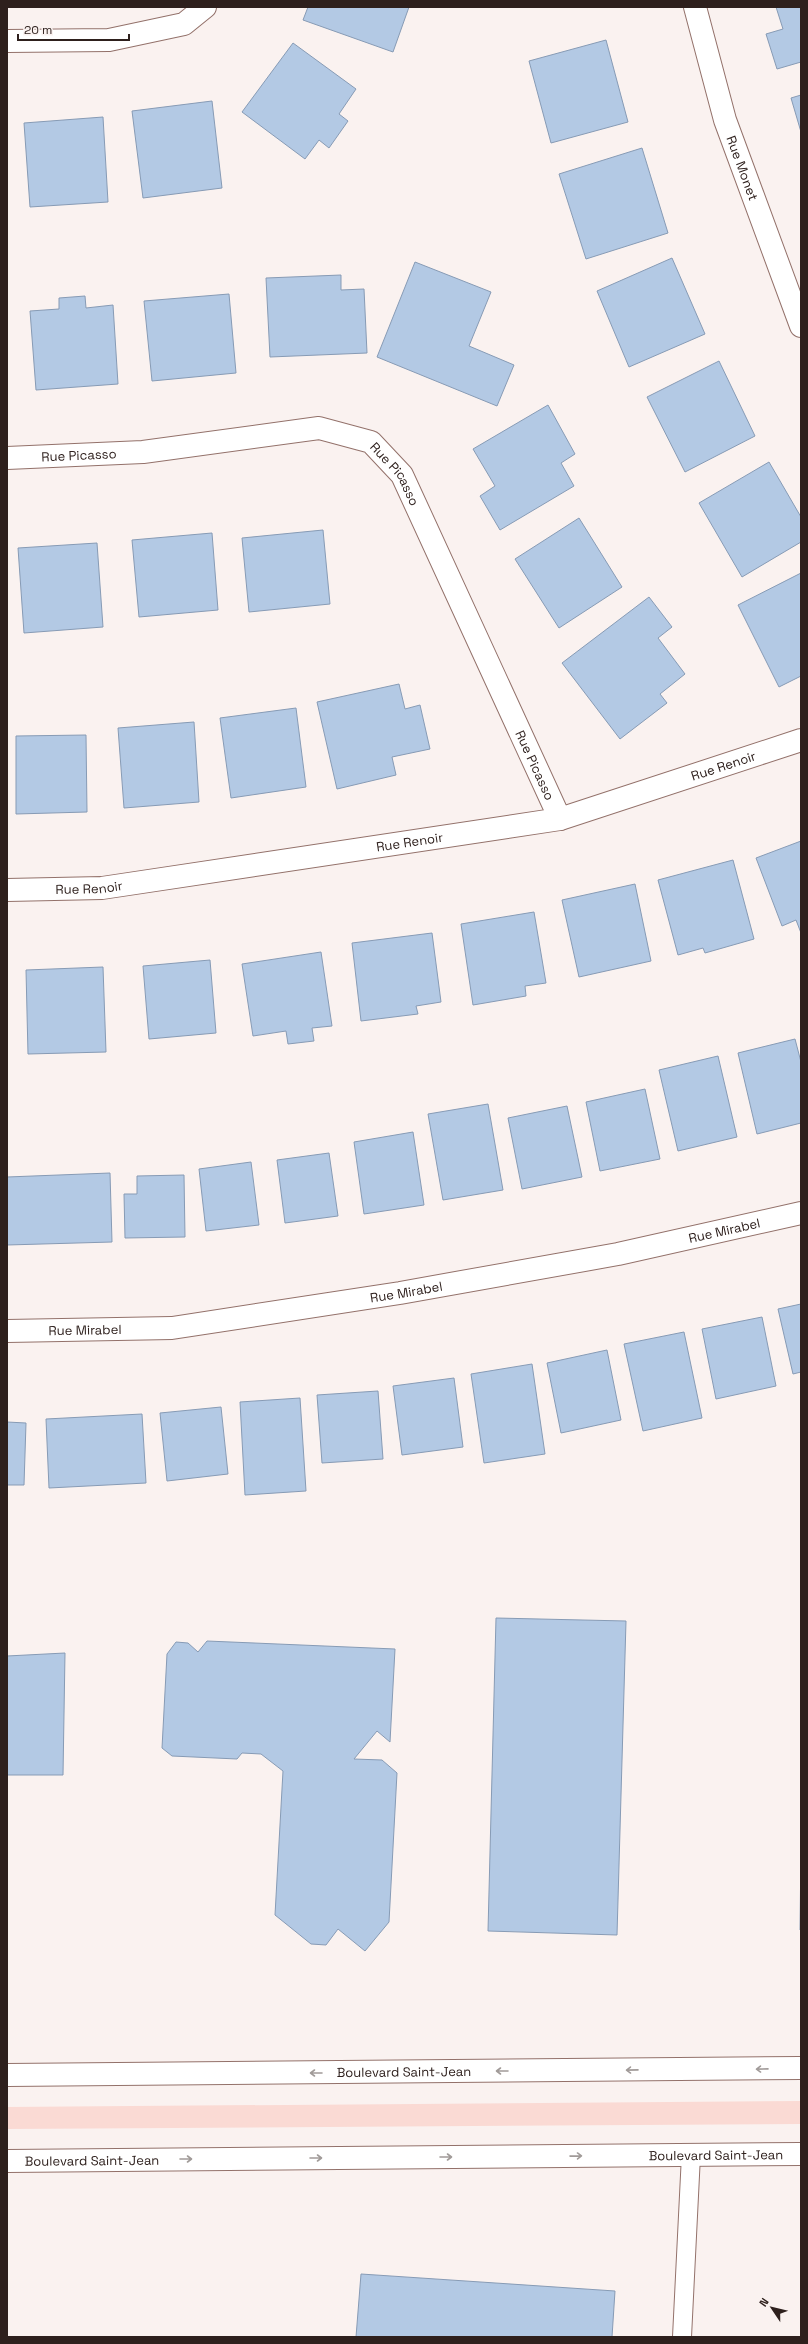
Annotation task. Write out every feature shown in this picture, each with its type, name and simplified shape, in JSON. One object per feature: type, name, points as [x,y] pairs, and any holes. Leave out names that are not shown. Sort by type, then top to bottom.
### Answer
[{"type":"street","points":[[7,41],[109,40],[184,24],[206,7]]},
{"type":"street","name":"Rue Monet","points":[[695,7],[725,120],[801,326]]},
{"type":"street","name":"Rue Picasso","points":[[7,458],[144,452],[319,428],[371,442],[402,475],[560,818]]},
{"type":"street","name":"Rue Renoir","points":[[7,890],[102,888],[560,818],[801,740]]},
{"type":"street","name":"Rue Mirabel","points":[[7,1331],[172,1328],[400,1293],[618,1254],[801,1213]]},
{"type":"street","name":"Boulevard Saint-Jean","points":[[7,2075],[801,2068]]},
{"type":"street","name":"Boulevard Saint-Jean","points":[[7,2160],[801,2154]]},
{"type":"lane","points":[[682,2337],[691,2155]]},
{"type":"shaded area","points":[[801,2101],[801,2124],[7,2129],[7,2107]]},
{"type":"building","points":[[308,7],[409,7],[393,52],[303,20]]},
{"type":"building","points":[[776,7],[801,7],[801,62],[777,69],[766,34],[783,29]]},
{"type":"building","points":[[606,40],[628,122],[551,143],[529,61]]},
{"type":"building","points":[[293,43],[356,89],[339,114],[348,121],[329,148],[319,140],[305,159],[242,112]]},
{"type":"building","points":[[801,95],[801,132],[791,98]]},
{"type":"building","points":[[212,101],[222,188],[143,198],[132,111]]},
{"type":"building","points":[[103,117],[108,202],[30,207],[24,123]]},
{"type":"building","points":[[642,148],[668,233],[586,259],[559,174]]},
{"type":"building","points":[[672,258],[705,334],[629,367],[597,291]]},
{"type":"building","points":[[415,262],[491,292],[469,346],[514,365],[497,406],[377,357]]},
{"type":"building","points":[[341,275],[341,290],[364,289],[367,353],[270,357],[266,278]]},
{"type":"building","points":[[229,294],[236,373],[152,381],[144,301]]},
{"type":"building","points":[[85,296],[86,308],[113,305],[118,384],[36,390],[30,311],[59,309],[59,298]]},
{"type":"building","points":[[719,361],[755,436],[685,472],[647,397]]},
{"type":"building","points":[[548,405],[575,454],[561,463],[574,486],[500,530],[480,496],[495,486],[473,449]]},
{"type":"building","points":[[769,462],[801,517],[801,542],[742,577],[699,503]]},
{"type":"building","points":[[579,518],[622,587],[559,628],[515,559]]},
{"type":"building","points":[[323,530],[330,604],[249,612],[242,538]]},
{"type":"building","points":[[212,533],[218,610],[139,617],[132,540]]},
{"type":"building","points":[[97,543],[103,627],[24,633],[18,548]]},
{"type":"building","points":[[801,573],[801,676],[779,687],[738,605]]},
{"type":"building","points":[[649,597],[672,627],[658,638],[685,674],[660,694],[667,703],[620,739],[562,663]]},
{"type":"building","points":[[399,684],[405,709],[420,705],[430,749],[392,757],[396,775],[337,789],[317,702]]},
{"type":"building","points":[[296,708],[306,787],[231,798],[220,718]]},
{"type":"building","points":[[194,722],[199,802],[124,808],[118,728]]},
{"type":"building","points":[[86,735],[87,812],[16,814],[16,736]]},
{"type":"building","points":[[801,841],[801,933],[796,920],[782,926],[756,858]]},
{"type":"building","points":[[733,860],[754,939],[705,953],[703,948],[678,955],[658,880]]},
{"type":"building","points":[[635,884],[651,961],[579,977],[562,900]]},
{"type":"building","points":[[534,912],[546,983],[525,986],[526,996],[473,1005],[461,924]]},
{"type":"building","points":[[432,933],[441,1002],[416,1006],[418,1014],[361,1021],[352,943]]},
{"type":"building","points":[[321,952],[332,1026],[312,1028],[314,1041],[288,1044],[286,1031],[253,1036],[242,964]]},
{"type":"building","points":[[210,960],[216,1033],[149,1039],[143,966]]},
{"type":"building","points":[[103,967],[106,1052],[28,1054],[26,970]]},
{"type":"building","points":[[795,1039],[801,1062],[801,1123],[757,1134],[738,1053]]},
{"type":"building","points":[[718,1056],[737,1137],[678,1151],[659,1070]]},
{"type":"building","points":[[645,1089],[660,1159],[600,1171],[586,1102]]},
{"type":"building","points":[[488,1104],[503,1190],[443,1200],[428,1114]]},
{"type":"building","points":[[567,1106],[582,1177],[522,1189],[508,1118]]},
{"type":"building","points":[[413,1132],[424,1205],[364,1214],[354,1142]]},
{"type":"building","points":[[329,1153],[338,1216],[285,1223],[277,1160]]},
{"type":"building","points":[[251,1162],[259,1225],[206,1231],[199,1169]]},
{"type":"building","points":[[110,1173],[112,1242],[7,1245],[7,1177]]},
{"type":"building","points":[[184,1175],[185,1237],[125,1238],[124,1194],[137,1194],[137,1176]]},
{"type":"building","points":[[801,1304],[801,1372],[793,1374],[778,1309]]},
{"type":"building","points":[[762,1317],[776,1386],[716,1399],[702,1329]]},
{"type":"building","points":[[684,1332],[702,1418],[643,1431],[624,1344]]},
{"type":"building","points":[[607,1350],[621,1420],[561,1433],[547,1363]]},
{"type":"building","points":[[532,1364],[545,1454],[484,1463],[471,1374]]},
{"type":"building","points":[[454,1378],[463,1447],[402,1455],[393,1386]]},
{"type":"building","points":[[378,1391],[383,1459],[322,1463],[317,1395]]},
{"type":"building","points":[[300,1398],[306,1491],[245,1495],[240,1402]]},
{"type":"building","points":[[221,1407],[228,1474],[167,1481],[160,1413]]},
{"type":"building","points":[[142,1414],[146,1483],[49,1488],[46,1419]]},
{"type":"building","points":[[7,1422],[26,1423],[24,1485],[7,1485]]},
{"type":"building","points":[[496,1618],[626,1621],[617,1935],[488,1931]]},
{"type":"building","points":[[207,1641],[395,1649],[390,1742],[377,1731],[354,1759],[382,1760],[397,1773],[389,1922],[365,1951],[338,1929],[326,1945],[311,1944],[275,1915],[283,1771],[261,1754],[242,1753],[237,1759],[172,1756],[162,1748],[167,1654],[176,1642],[188,1643],[198,1652]]},
{"type":"building","points":[[65,1653],[63,1775],[7,1775],[7,1656]]},
{"type":"building","points":[[801,1847],[801,1930],[800,1930]]},
{"type":"building","points":[[361,2274],[615,2291],[612,2337],[356,2337]]}]
